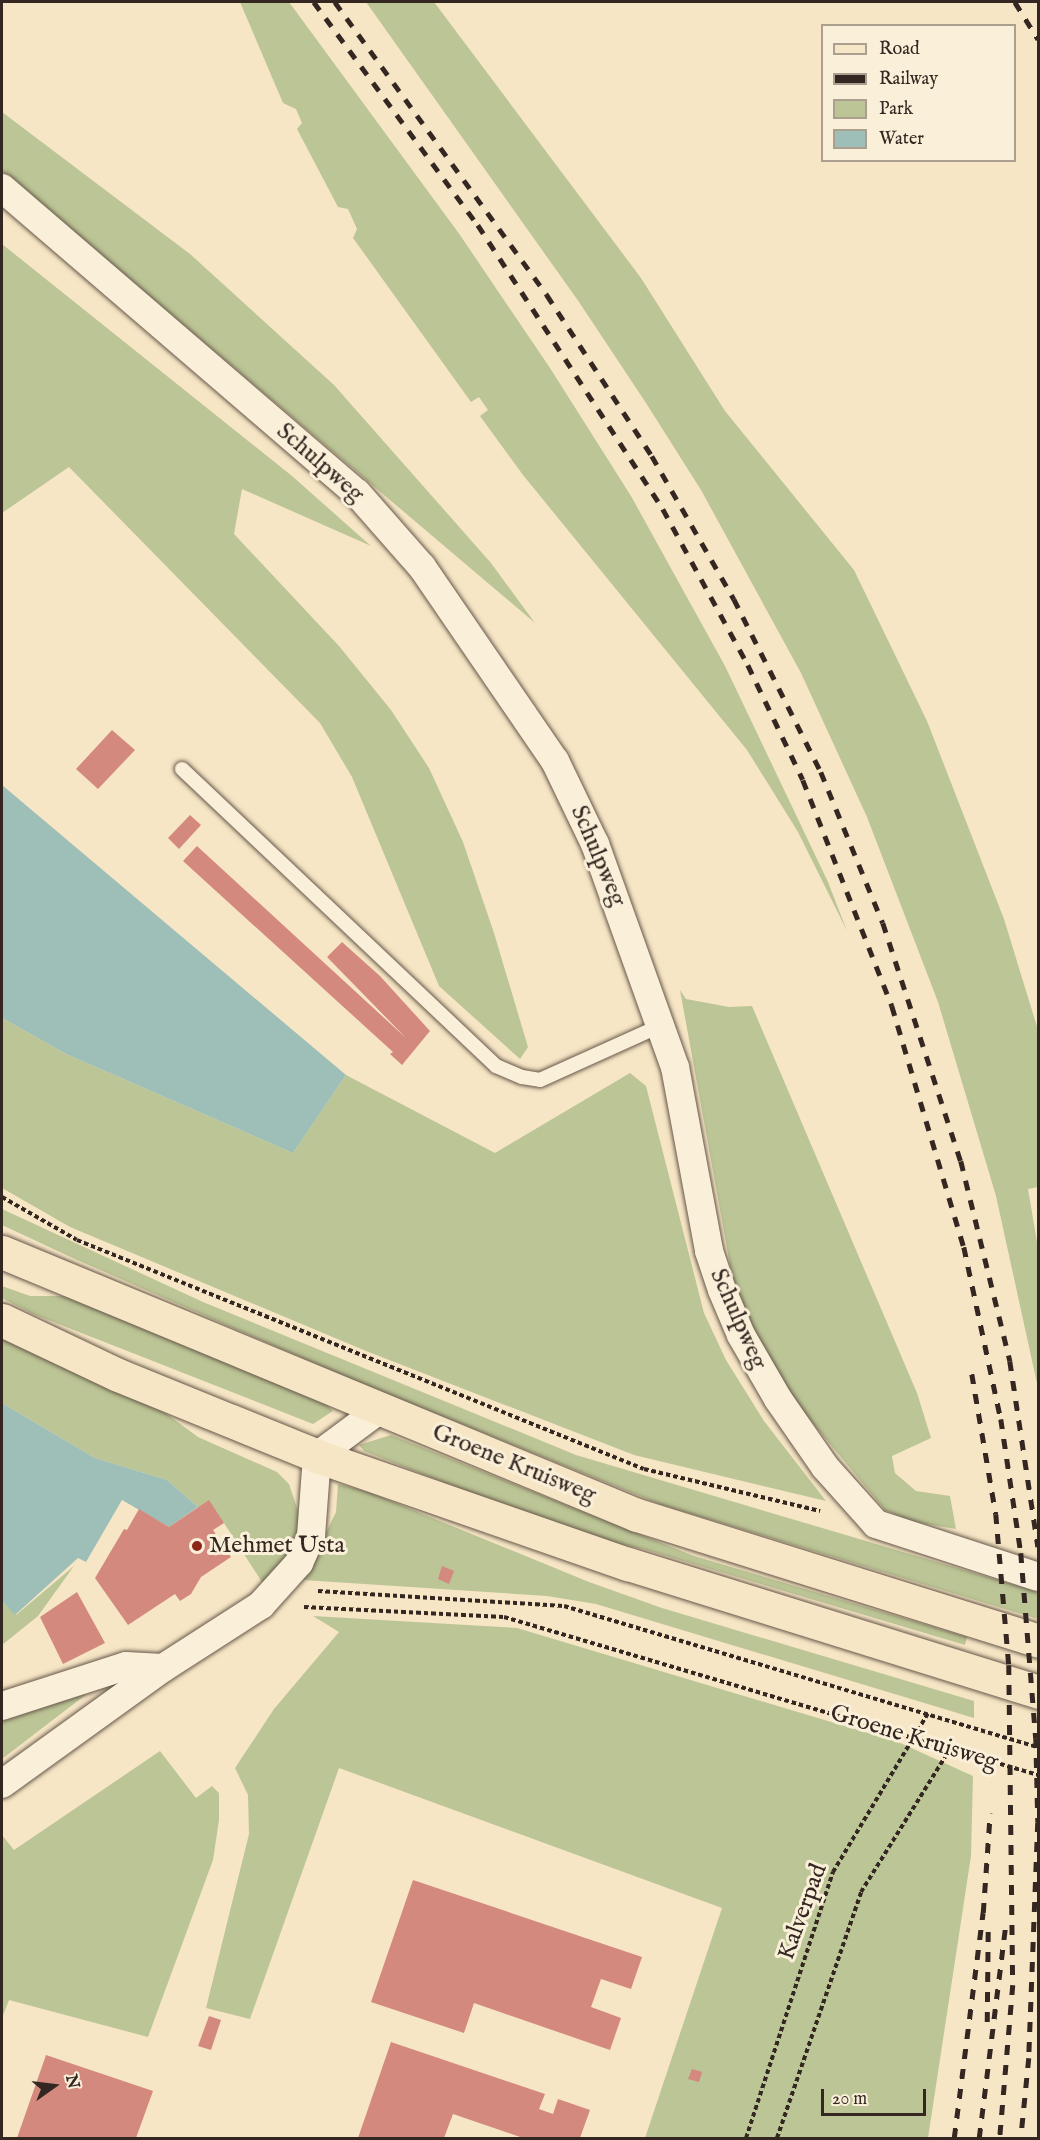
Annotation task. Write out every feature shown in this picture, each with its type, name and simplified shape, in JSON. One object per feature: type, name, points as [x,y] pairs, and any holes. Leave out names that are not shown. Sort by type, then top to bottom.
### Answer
[{"type":"main road","name":"Groene Kruisweg","points":[[2,1252],[637,1515],[1038,1641]]},
{"type":"main road","points":[[2,1320],[118,1375],[317,1456],[628,1564],[1038,1692]]},
{"type":"street","name":"Schulpweg","points":[[2,188],[357,493],[422,567],[555,761],[595,844],[662,1025],[684,1103],[709,1251],[722,1290],[756,1362],[796,1428],[831,1476],[876,1524],[1038,1577]]},
{"type":"street","points":[[2,1784],[163,1668],[267,1597],[298,1563],[311,1536],[317,1456],[379,1410]]},
{"type":"street","points":[[2,1706],[126,1666],[163,1668]]},
{"type":"lane","points":[[182,769],[496,1066],[522,1077],[540,1080],[662,1025]]},
{"type":"path","name":"Groene Kruisweg","points":[[2,1197],[77,1240],[644,1469],[876,1524]]},
{"type":"path","name":"Groene Kruisweg","points":[[267,1597],[564,1606],[1038,1747]]},
{"type":"path","name":"Groene Kruisweg","points":[[267,1597],[504,1617],[1038,1775]]},
{"type":"path","name":"Kalverpad","points":[[746,2139],[833,1872],[928,1713]]},
{"type":"path","name":"Kalverpad","points":[[777,2139],[861,1892],[950,1749]]},
{"type":"green space","points":[[240,2],[289,2],[460,235],[550,368],[631,496],[725,666],[828,882],[847,931],[798,832],[747,750],[523,475],[480,416],[488,410],[479,397],[471,402],[353,238],[357,229],[348,209],[338,207],[297,129],[302,123],[296,109],[283,103]]},
{"type":"green space","points":[[366,2],[434,2],[641,278],[725,411],[854,570],[927,721],[1004,919],[1038,1030],[1038,1187],[1028,1189],[1038,1248],[1038,1388],[996,1196],[938,1002],[867,817],[801,673],[701,490],[646,403],[579,302]]},
{"type":"green space","points":[[2,112],[190,254],[334,385],[491,563],[535,623],[2,171]]},
{"type":"green space","points":[[2,244],[292,476],[371,546],[242,489],[234,534],[339,646],[391,710],[429,768],[463,842],[494,933],[528,1047],[520,1059],[439,986],[352,777],[320,723],[69,467],[2,513]]},
{"type":"green space","points":[[680,990],[686,999],[729,1007],[752,1006],[917,1393],[931,1438],[892,1456],[895,1473],[916,1491],[950,1496],[956,1529],[914,1522],[885,1510],[786,1391],[735,1292]]},
{"type":"green space","points":[[2,1018],[66,1054],[293,1153],[346,1075],[495,1153],[630,1073],[646,1086],[704,1313],[726,1360],[764,1421],[826,1501],[634,1455],[366,1351],[70,1227],[2,1188]]},
{"type":"green space","points":[[2,1209],[203,1302],[576,1455],[1038,1592],[1038,1619],[662,1505],[355,1381],[77,1260],[2,1225]]},
{"type":"green space","points":[[2,1286],[30,1296],[65,1296],[326,1404],[333,1411],[313,1424],[33,1314],[2,1298]]},
{"type":"green space","points":[[2,1338],[164,1412],[198,1437],[277,1472],[289,1484],[299,1514],[299,1530],[283,1563],[262,1582],[224,1523],[198,1507],[167,1480],[95,1458],[2,1403]]},
{"type":"green space","points":[[391,1435],[694,1556],[967,1637],[965,1645],[643,1549],[576,1535],[364,1451],[359,1445]]},
{"type":"green space","points":[[338,1484],[369,1492],[589,1582],[662,1608],[974,1701],[974,1718],[596,1604],[547,1596],[303,1580],[336,1512]]},
{"type":"green space","points":[[74,1566],[38,1616],[2,1645],[2,1601],[16,1615]]},
{"type":"green space","points":[[313,1616],[517,1628],[898,1742],[973,1776],[971,1856],[928,2138],[645,2138],[722,1908],[339,1768],[250,2019],[206,2008],[249,1834],[248,1795],[235,1768],[274,1709],[339,1632]]},
{"type":"green space","points":[[88,1693],[2,1759],[2,1721]]},
{"type":"green space","points":[[160,1751],[196,1798],[212,1786],[219,1793],[219,1820],[213,1860],[148,2037],[9,2000],[2,2018],[2,1835],[14,1850]]},
{"type":"water","points":[[2,785],[346,1075],[293,1153],[66,1054],[2,1018]]},
{"type":"water","points":[[2,1403],[95,1458],[167,1480],[198,1507],[169,1527],[122,1500],[86,1562],[78,1558],[15,1615],[2,1601]]},
{"type":"building","points":[[112,730],[135,750],[98,789],[76,769]]},
{"type":"building","points":[[190,815],[201,825],[179,849],[168,838]]},
{"type":"building","points":[[197,846],[406,1038],[327,957],[342,942],[380,976],[430,1031],[402,1065],[390,1054],[393,1052],[183,861]]},
{"type":"building","points":[[209,1500],[224,1523],[213,1530],[231,1557],[201,1577],[191,1594],[180,1601],[175,1594],[128,1625],[95,1578],[124,1529],[127,1530],[139,1509],[169,1527]]},
{"type":"building","points":[[442,1566],[454,1571],[449,1584],[438,1579]]},
{"type":"building","points":[[77,1592],[105,1643],[63,1664],[40,1617]]},
{"type":"building","points":[[413,1880],[642,1957],[631,1989],[601,1979],[591,2007],[621,2018],[610,2050],[474,2003],[464,2033],[371,2002]]},
{"type":"building","points":[[209,2016],[221,2020],[211,2050],[198,2046]]},
{"type":"building","points":[[391,2042],[545,2094],[539,2109],[553,2114],[558,2099],[590,2110],[580,2138],[523,2138],[453,2114],[444,2138],[358,2138]]},
{"type":"building","points":[[46,2055],[153,2091],[136,2138],[17,2138]]},
{"type":"building","points":[[692,2069],[702,2072],[699,2082],[688,2079]]},
{"type":"railway","points":[[314,2],[478,225],[663,509],[748,665],[803,780],[892,1006],[964,1247],[1001,1419],[1021,1553],[1036,1738],[1038,1822],[1029,2058],[1021,2138]]},
{"type":"railway","points":[[335,2],[547,295],[652,456],[734,599],[821,772],[883,923],[961,1161],[1010,1361],[1038,1547]]},
{"type":"railway","points":[[1015,2],[1038,39]]},
{"type":"railway","points":[[972,1374],[996,1514],[1009,1665],[1013,1985],[1000,2138]]},
{"type":"railway","points":[[954,2138],[983,1913],[990,1813]]},
{"type":"railway","points":[[979,2138],[1006,1921]]},
{"type":"railway","points":[[987,2022],[988,1926]]},
{"type":"place","name":"Mehmet Usta","points":[[197,1546]]}]
